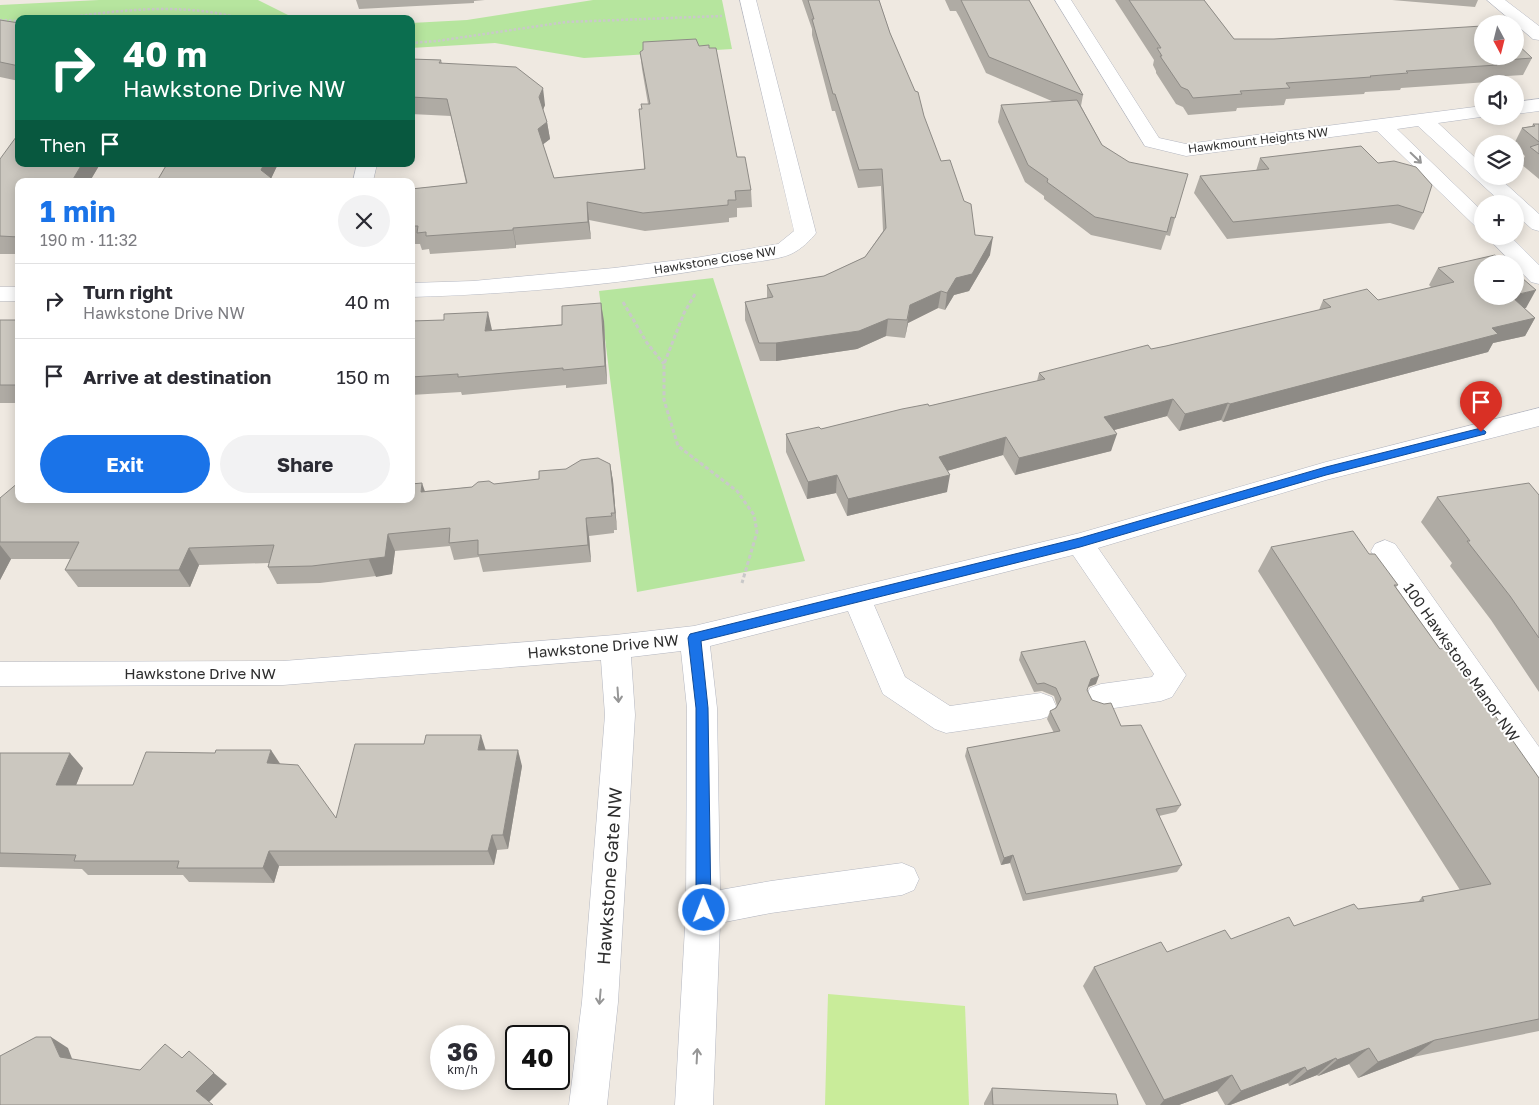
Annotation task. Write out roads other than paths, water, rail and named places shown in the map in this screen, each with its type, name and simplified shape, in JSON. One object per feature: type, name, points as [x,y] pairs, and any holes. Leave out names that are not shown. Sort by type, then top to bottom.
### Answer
[{"type":"street","name":"Hawkstone Close NW","points":[[415,290],[473,288],[614,275],[695,265],[785,249],[805,233],[748,0]]},
{"type":"street","name":"Hawkmount Heights NW","points":[[1064,0],[1152,142],[1186,150],[1474,113]]},
{"type":"street","points":[[1495,0],[1539,35]]},
{"type":"street","points":[[1524,106],[1539,104]]},
{"type":"street","points":[[1422,119],[1474,166]]},
{"type":"street","points":[[1381,124],[1474,214]]},
{"type":"street","points":[[1495,185],[1539,225]]},
{"type":"street","points":[[1506,245],[1539,277]]},
{"type":"street","points":[[0,294],[15,294]]},
{"type":"street","name":"Hawkstone Drive NW","points":[[0,674],[283,673],[615,647],[694,638],[1080,543],[1326,471],[1539,417]]},
{"type":"street","points":[[1080,543],[1171,675],[1161,688],[1101,697]]},
{"type":"street","name":"100 Hawkstone Manor NW","points":[[1385,552],[1539,773]]},
{"type":"street","points":[[857,598],[894,685],[946,720],[1041,706]]},
{"type":"street","points":[[694,638],[702,708],[704,910],[694,1105]]},
{"type":"street","name":"Hawkstone Gate NW","points":[[588,1105],[600,1002],[620,715],[615,647]]},
{"type":"street","points":[[704,910],[771,897],[902,879]]}]
